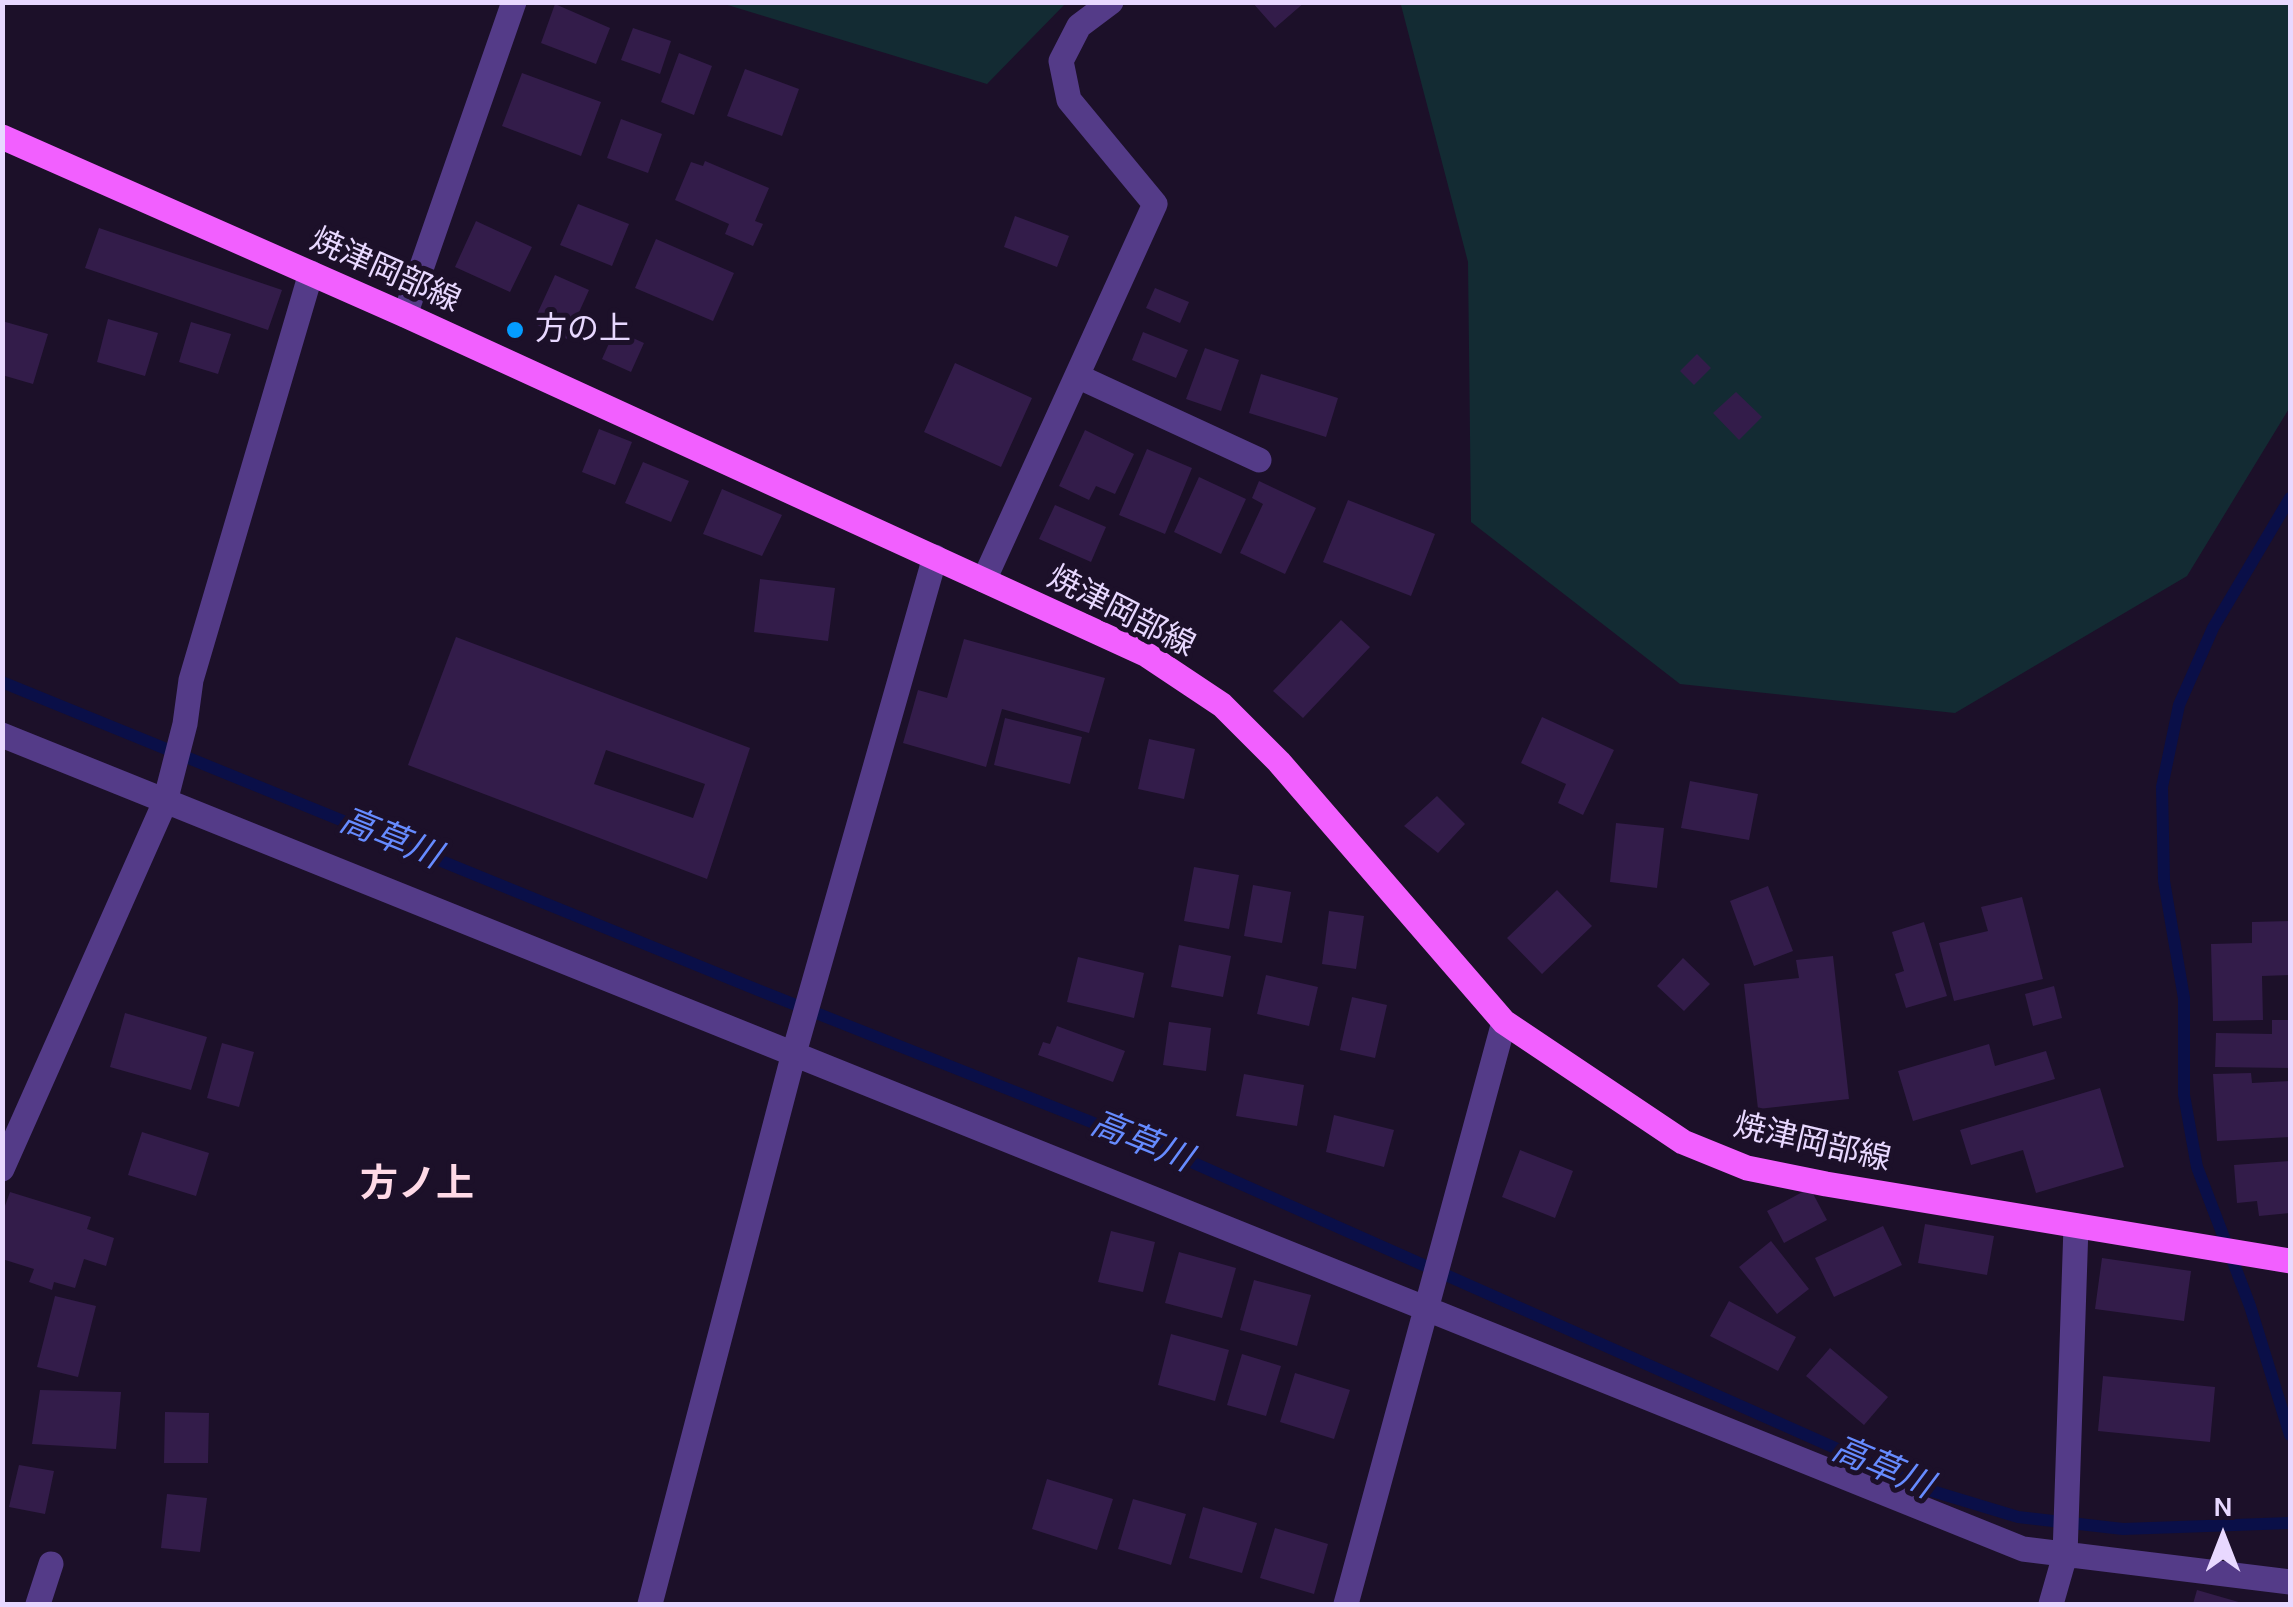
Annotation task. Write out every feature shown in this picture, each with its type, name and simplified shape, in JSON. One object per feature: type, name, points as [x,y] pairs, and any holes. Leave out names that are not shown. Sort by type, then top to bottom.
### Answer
[{"type":"main road","name":"焼津岡部線","points":[[2,137],[405,315],[1147,655],[1222,704],[1279,762],[1504,1022],[1683,1142],[1747,1168],[2290,1261]]},
{"type":"street","points":[[405,315],[514,2]]},
{"type":"street","points":[[984,580],[1154,204],[1069,100],[1061,61],[1080,26],[1111,2]]},
{"type":"street","points":[[2,1169],[164,802],[185,724],[191,680],[311,273]]},
{"type":"street","points":[[1076,376],[1259,460]]},
{"type":"street","points":[[650,1604],[796,1045],[935,557]]},
{"type":"street","points":[[2,735],[164,802],[796,1045],[1429,1300],[2024,1549],[2065,1548],[2290,1582]]},
{"type":"street","points":[[1346,1604],[1504,1022]]},
{"type":"street","points":[[2052,1604],[2065,1548],[2076,1226]]},
{"type":"street","points":[[38,1604],[51,1564]]},
{"type":"shaded area","points":[[1403,2],[2290,3],[2290,407],[2187,576],[1955,713],[1680,684],[1471,522],[1468,262]]},
{"type":"shaded area","points":[[721,3],[1066,3],[987,84]]},
{"type":"building","points":[[1252,2],[1305,2],[1275,28]]},
{"type":"building","points":[[555,4],[610,28],[596,64],[541,43]]},
{"type":"building","points":[[633,28],[671,41],[660,74],[621,60]]},
{"type":"building","points":[[679,53],[712,66],[694,115],[661,102]]},
{"type":"building","points":[[745,69],[799,89],[782,136],[727,116]]},
{"type":"building","points":[[522,73],[601,102],[581,156],[502,126]]},
{"type":"building","points":[[621,119],[662,134],[648,173],[607,158]]},
{"type":"building","points":[[705,161],[769,188],[755,221],[763,224],[753,246],[725,234],[729,224],[675,200],[691,162],[703,166]]},
{"type":"building","points":[[578,204],[629,224],[612,266],[560,245]]},
{"type":"building","points":[[1015,216],[1069,236],[1057,267],[1004,247]]},
{"type":"building","points":[[476,221],[532,247],[510,292],[455,267]]},
{"type":"building","points":[[99,228],[282,290],[268,330],[85,268]]},
{"type":"building","points":[[656,239],[734,273],[713,321],[635,288]]},
{"type":"building","points":[[555,275],[589,290],[567,339],[533,323]]},
{"type":"building","points":[[1155,288],[1189,302],[1180,323],[1146,308]]},
{"type":"building","points":[[108,319],[158,333],[145,376],[97,362]]},
{"type":"building","points":[[2,321],[48,334],[33,384],[2,375]]},
{"type":"building","points":[[191,322],[231,334],[218,374],[179,362]]},
{"type":"building","points":[[615,330],[644,343],[631,372],[602,359]]},
{"type":"building","points":[[1143,332],[1188,350],[1176,378],[1132,360]]},
{"type":"building","points":[[1205,348],[1239,360],[1221,411],[1186,399]]},
{"type":"building","points":[[1697,354],[1711,368],[1694,385],[1680,371]]},
{"type":"building","points":[[955,363],[1032,398],[1001,467],[924,432]]},
{"type":"building","points":[[1261,374],[1338,398],[1326,437],[1249,413]]},
{"type":"building","points":[[1736,392],[1762,417],[1739,440],[1713,413]]},
{"type":"building","points":[[599,429],[632,442],[615,485],[582,472]]},
{"type":"building","points":[[1085,430],[1134,454],[1115,494],[1096,486],[1089,500],[1059,486]]},
{"type":"building","points":[[1147,449],[1192,468],[1165,534],[1119,515]]},
{"type":"building","points":[[643,462],[689,481],[671,522],[625,503]]},
{"type":"building","points":[[1199,477],[1246,499],[1221,554],[1174,532]]},
{"type":"building","points":[[1259,481],[1316,508],[1285,574],[1240,553],[1263,504],[1252,498]]},
{"type":"building","points":[[722,489],[782,515],[762,556],[703,534]]},
{"type":"building","points":[[1348,500],[1435,534],[1411,596],[1323,562]]},
{"type":"building","points":[[1055,505],[1106,527],[1091,562],[1039,539]]},
{"type":"building","points":[[760,579],[835,588],[828,641],[754,632]]},
{"type":"building","points":[[1341,620],[1370,647],[1303,718],[1273,691]]},
{"type":"building","points":[[456,637],[750,748],[707,879],[408,765]],"holes":[[[606,750],[705,784],[693,818],[594,784]]]},
{"type":"building","points":[[964,639],[1105,678],[1089,733],[1002,709],[986,767],[903,743],[918,690],[947,698]]},
{"type":"building","points":[[1542,717],[1614,750],[1583,815],[1558,803],[1566,784],[1521,763]]},
{"type":"building","points":[[1005,718],[1082,737],[1070,784],[994,765]]},
{"type":"building","points":[[1149,739],[1195,749],[1184,799],[1138,789]]},
{"type":"building","points":[[1690,781],[1758,794],[1749,840],[1681,828]]},
{"type":"building","points":[[1437,796],[1465,824],[1438,853],[1404,826]]},
{"type":"building","points":[[1616,823],[1664,828],[1657,888],[1610,882]]},
{"type":"building","points":[[1194,867],[1239,875],[1229,929],[1184,921]]},
{"type":"building","points":[[1253,885],[1291,892],[1282,943],[1244,936]]},
{"type":"building","points":[[1768,886],[1793,951],[1754,966],[1730,901]]},
{"type":"building","points":[[1557,890],[1592,926],[1542,974],[1507,938]]},
{"type":"building","points":[[2022,897],[2043,979],[1954,1001],[1939,943],[1988,931],[1981,907]]},
{"type":"building","points":[[1329,911],[1364,916],[1356,969],[1322,964]]},
{"type":"building","points":[[2290,921],[2290,975],[2262,976],[2263,1020],[2213,1021],[2211,944],[2252,943],[2252,922]]},
{"type":"building","points":[[1924,922],[1947,996],[1906,1008],[1895,974],[1904,971],[1892,932]]},
{"type":"building","points":[[1179,945],[1231,956],[1223,997],[1171,987]]},
{"type":"building","points":[[1833,956],[1849,1099],[1758,1109],[1744,984],[1799,978],[1796,960]]},
{"type":"building","points":[[1078,957],[1144,973],[1134,1018],[1067,1002]]},
{"type":"building","points":[[1683,958],[1710,984],[1684,1011],[1657,986]]},
{"type":"building","points":[[1266,975],[1318,987],[1309,1026],[1257,1014]]},
{"type":"building","points":[[2054,986],[2062,1018],[2033,1026],[2025,994]]},
{"type":"building","points":[[1352,997],[1387,1005],[1375,1058],[1340,1050]]},
{"type":"building","points":[[125,1013],[207,1037],[191,1090],[110,1067]]},
{"type":"building","points":[[2272,1020],[2290,1020],[2290,1068],[2215,1067],[2216,1033],[2272,1034]]},
{"type":"building","points":[[1169,1022],[1211,1028],[1206,1071],[1163,1065]]},
{"type":"building","points":[[1057,1026],[1125,1051],[1113,1082],[1038,1055],[1043,1042],[1050,1044]]},
{"type":"building","points":[[222,1043],[254,1052],[239,1107],[207,1098]]},
{"type":"building","points":[[1989,1044],[1995,1066],[2046,1051],[2055,1079],[1913,1121],[1898,1071]]},
{"type":"building","points":[[2251,1073],[2252,1083],[2290,1081],[2290,1137],[2217,1141],[2213,1074]]},
{"type":"building","points":[[1244,1074],[1304,1085],[1297,1126],[1236,1116]]},
{"type":"building","points":[[2100,1088],[2124,1167],[2036,1193],[2023,1150],[1971,1165],[1960,1130]]},
{"type":"building","points":[[1334,1115],[1394,1130],[1384,1167],[1326,1152]]},
{"type":"building","points":[[142,1132],[209,1153],[196,1196],[128,1175]]},
{"type":"building","points":[[1520,1150],[1573,1171],[1555,1218],[1502,1197]]},
{"type":"building","points":[[2290,1161],[2290,1213],[2259,1216],[2257,1201],[2237,1203],[2234,1165]]},
{"type":"building","points":[[1810,1188],[1827,1220],[1784,1243],[1767,1211]]},
{"type":"building","points":[[10,1192],[91,1217],[87,1229],[114,1238],[106,1266],[84,1259],[75,1288],[54,1282],[52,1290],[29,1282],[34,1269],[2,1259],[2,1214]]},
{"type":"building","points":[[1925,1224],[1994,1236],[1987,1275],[1918,1263]]},
{"type":"building","points":[[1883,1226],[1902,1265],[1834,1297],[1815,1258]]},
{"type":"building","points":[[1111,1231],[1155,1242],[1143,1292],[1098,1282]]},
{"type":"building","points":[[1771,1241],[1809,1289],[1777,1314],[1739,1267]]},
{"type":"building","points":[[1179,1252],[1236,1268],[1222,1318],[1165,1303]]},
{"type":"building","points":[[2102,1258],[2191,1271],[2184,1321],[2095,1309]]},
{"type":"building","points":[[1254,1280],[1311,1295],[1297,1346],[1240,1330]]},
{"type":"building","points":[[55,1296],[96,1306],[78,1377],[37,1367]]},
{"type":"building","points":[[1729,1301],[1796,1337],[1778,1371],[1710,1336]]},
{"type":"building","points":[[1171,1334],[1229,1350],[1215,1401],[1158,1385]]},
{"type":"building","points":[[1830,1348],[1888,1397],[1864,1425],[1806,1376]]},
{"type":"building","points":[[1242,1354],[1281,1366],[1266,1416],[1227,1405]]},
{"type":"building","points":[[1295,1373],[1350,1390],[1334,1439],[1280,1422]]},
{"type":"building","points":[[2103,1376],[2215,1387],[2210,1442],[2098,1431]]},
{"type":"building","points":[[40,1390],[121,1392],[116,1449],[32,1444]]},
{"type":"building","points":[[165,1412],[209,1413],[208,1463],[164,1463]]},
{"type":"building","points":[[19,1465],[54,1471],[45,1514],[9,1507]]},
{"type":"building","points":[[1047,1479],[1113,1499],[1097,1550],[1032,1529]]},
{"type":"building","points":[[167,1494],[207,1498],[200,1552],[161,1548]]},
{"type":"building","points":[[1133,1499],[1186,1514],[1171,1565],[1118,1549]]},
{"type":"building","points":[[1203,1507],[1257,1523],[1242,1573],[1189,1558]]},
{"type":"building","points":[[1275,1528],[1328,1544],[1314,1594],[1260,1578]]},
{"type":"building","points":[[2197,1590],[2242,1603],[2242,1604],[2193,1604]]},
{"type":"waterway","points":[[2290,498],[2213,628],[2179,705],[2162,787],[2164,881],[2184,998],[2184,1095],[2197,1167],[2250,1306],[2290,1435]]},
{"type":"waterway","name":"高草川","points":[[2,682],[1187,1160],[1932,1491],[2018,1517],[2123,1529],[2290,1523]]},
{"type":"place","name":"方の上","points":[[515,330]]},
{"type":"district","name":"方ノ上","points":[[417,1185]]}]
